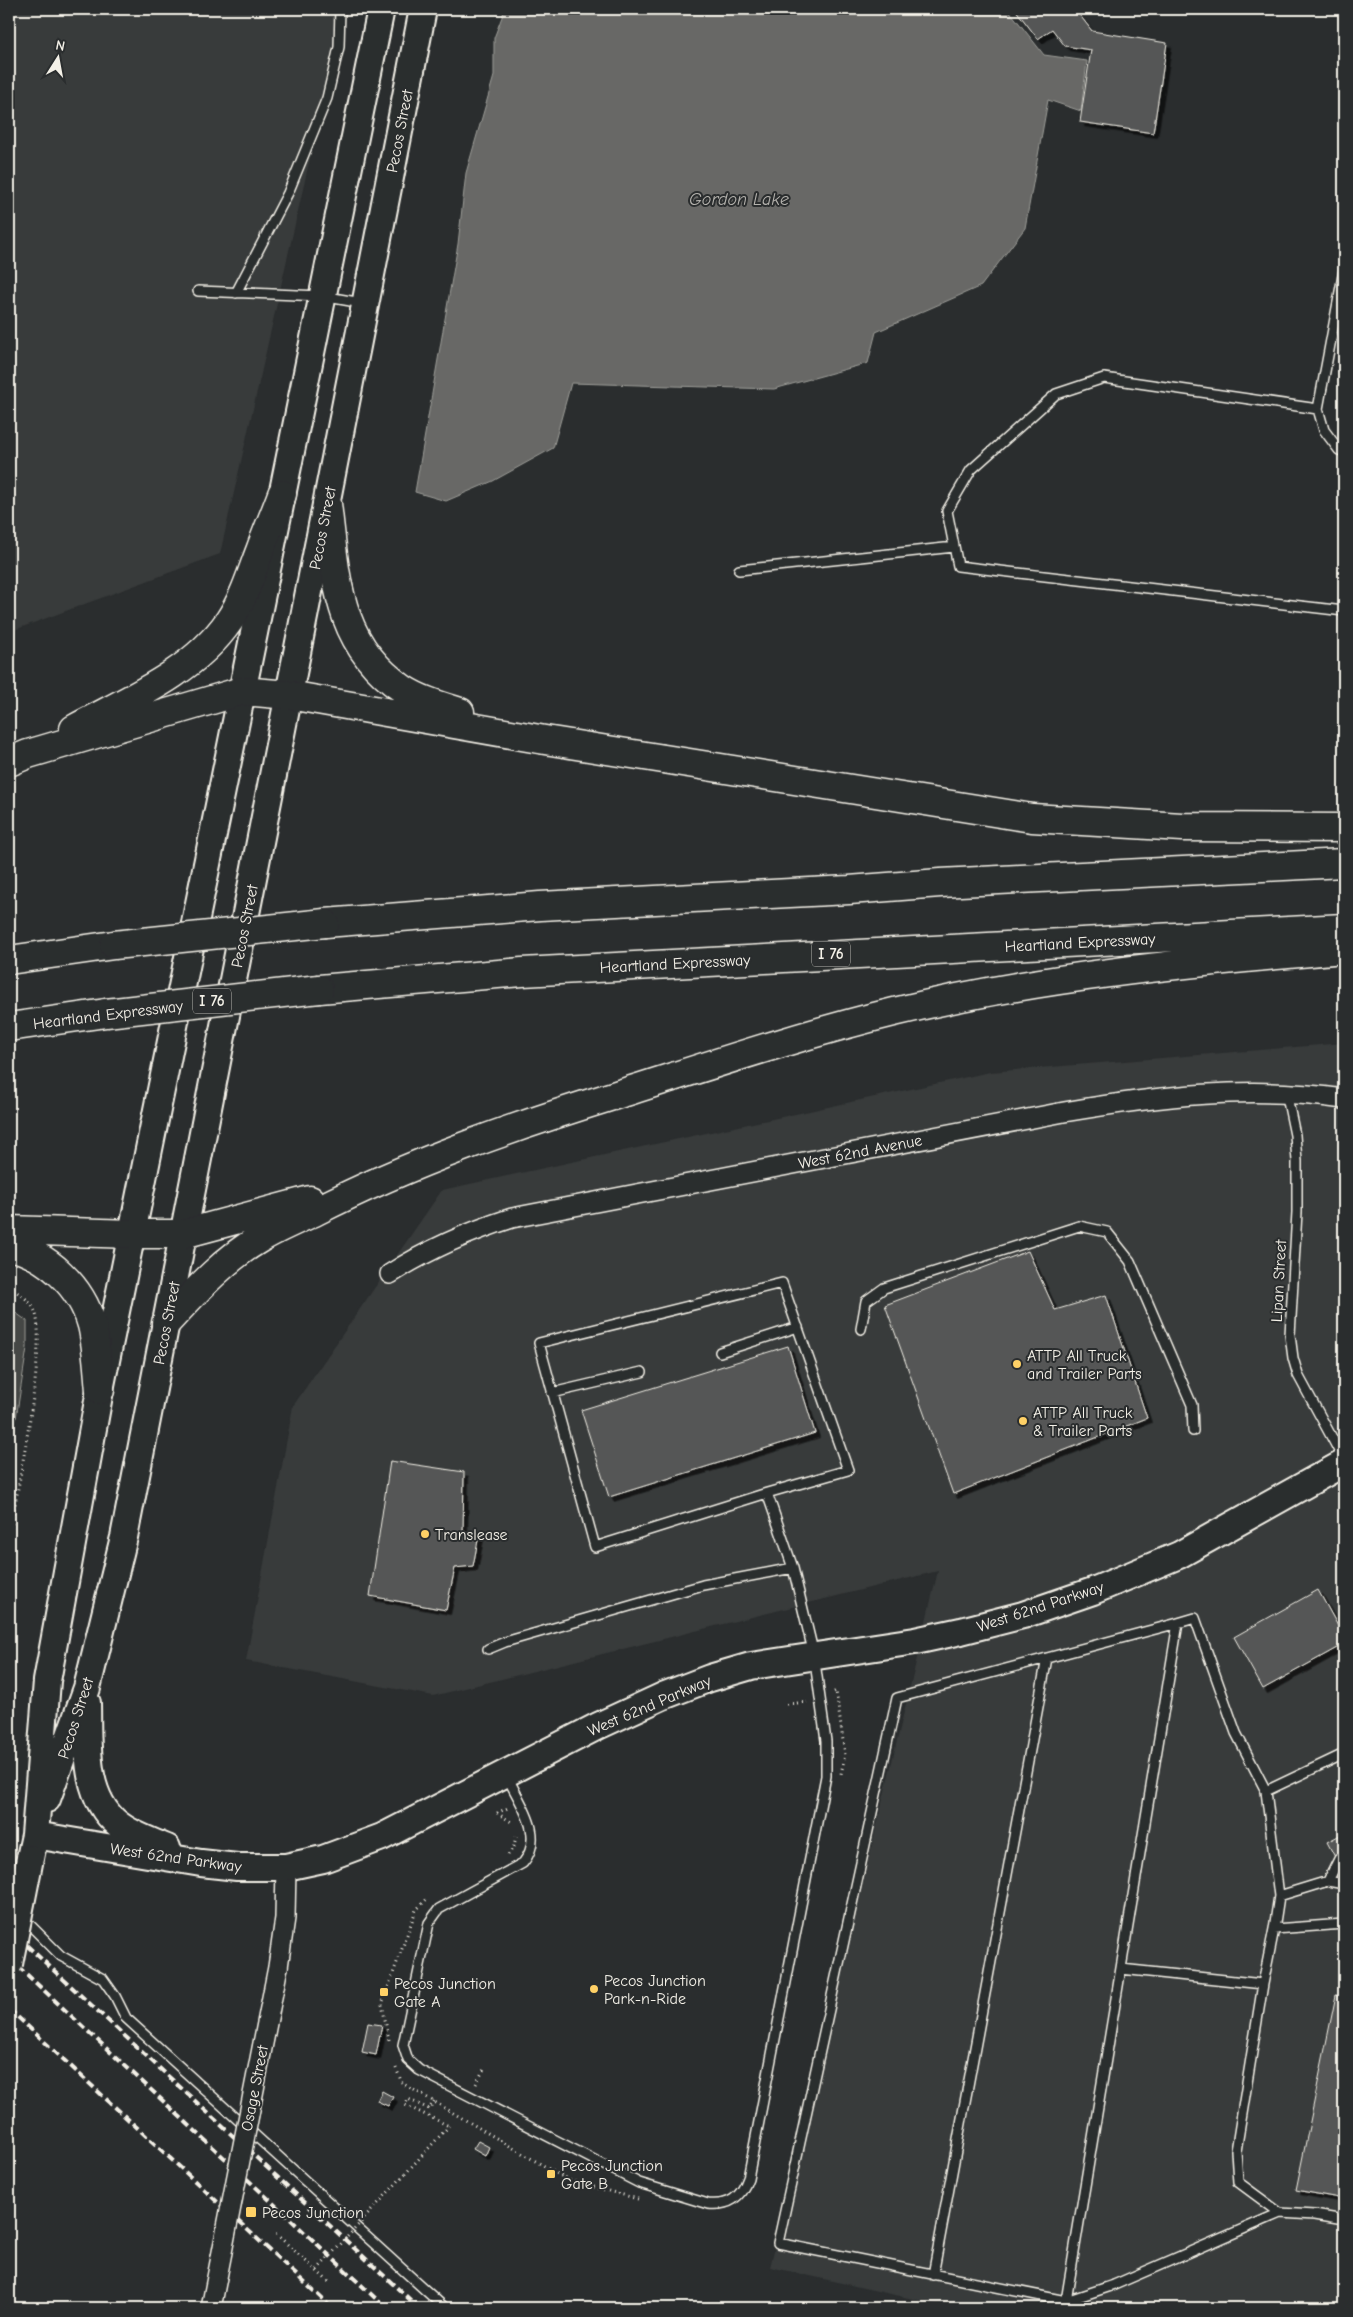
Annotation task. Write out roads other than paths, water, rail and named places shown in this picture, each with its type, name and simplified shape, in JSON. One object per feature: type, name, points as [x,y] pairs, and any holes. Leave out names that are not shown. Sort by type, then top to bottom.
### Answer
[{"type":"highway","points":[[18,758],[164,680],[205,650],[230,620],[244,595],[282,494]]},
{"type":"highway","points":[[326,504],[338,591],[346,619],[358,642],[375,664],[404,690],[430,702],[544,740]]},
{"type":"highway","points":[[18,758],[242,691],[290,695],[544,740],[1032,818],[1182,827],[1344,828]]},
{"type":"highway","points":[[9,960],[114,945],[325,923],[540,906],[849,890],[940,883],[1344,863]]},
{"type":"highway","name":"Heartland Expressway","points":[[9,1027],[106,1013],[319,989],[532,971],[1344,928]]},
{"type":"highway","points":[[166,1323],[208,1279],[258,1239],[364,1186],[537,1120],[750,1053],[894,1012],[1056,980],[1270,955],[1344,949]]},
{"type":"highway","points":[[9,1230],[183,1234],[364,1186]]},
{"type":"highway","points":[[9,1246],[24,1249],[50,1263],[67,1281],[80,1299],[92,1326],[100,1390]]},
{"type":"main road","name":"Pecos Street","points":[[9,1964],[32,1847],[47,1681],[100,1390],[381,9]]},
{"type":"main road","name":"Pecos Street","points":[[32,1847],[86,1688],[124,1537],[423,9]]},
{"type":"main road","name":"West 62nd Parkway","points":[[32,1847],[237,1867],[286,1867],[340,1853],[382,1837],[598,1726],[663,1696],[710,1678],[751,1666],[915,1641],[961,1631],[1023,1615],[1093,1591],[1179,1555],[1344,1462]]},
{"type":"main road","points":[[86,1688],[88,1755],[98,1797],[106,1811],[117,1823],[130,1832],[201,1863]]},
{"type":"street","name":"West 62nd Avenue","points":[[390,1274],[449,1240],[512,1218],[1138,1099],[1203,1093],[1286,1092],[1344,1099]]},
{"type":"street","name":"Osage Street","points":[[211,2308],[278,1967],[284,1918],[286,1867]]},
{"type":"lane","points":[[236,292],[288,193],[327,98],[339,47],[340,9]]},
{"type":"lane","points":[[1344,270],[1343,285],[1318,408],[1324,430],[1339,450],[1344,451]]},
{"type":"lane","points":[[198,291],[322,296],[366,304]]},
{"type":"lane","points":[[1318,408],[1104,378],[1056,394],[971,470],[947,511],[958,566],[1344,611]]},
{"type":"lane","points":[[739,570],[954,547]]},
{"type":"lane","name":"Lipan Street","points":[[1286,1092],[1295,1135],[1297,1161],[1297,1212],[1291,1316],[1293,1358],[1298,1375],[1344,1462]]},
{"type":"lane","points":[[861,1329],[866,1301],[884,1288],[1079,1226],[1107,1232],[1130,1261],[1138,1279],[1192,1405],[1193,1431]]},
{"type":"lane","points":[[782,1283],[798,1327],[848,1470],[767,1493],[595,1547],[538,1343],[782,1283]]},
{"type":"lane","points":[[720,1352],[798,1327]]},
{"type":"lane","points":[[552,1393],[642,1372]]},
{"type":"lane","points":[[506,1773],[530,1823],[534,1834],[534,1844],[530,1855],[523,1863],[439,1909],[429,1923],[403,2045],[408,2060],[419,2070],[639,2183],[708,2204],[724,2204],[738,2197],[745,2189],[752,2160],[826,1776],[826,1741],[814,1655],[793,1568],[767,1493]]},
{"type":"lane","points":[[488,1650],[506,1642],[704,1585],[793,1568]]},
{"type":"lane","points":[[1280,2213],[1238,2182],[1236,2151],[1279,1896],[1266,1791],[1236,1734],[1195,1618],[897,1698],[778,2243],[1066,2302],[1114,2285],[1280,2213],[1314,2215],[1344,2220]]},
{"type":"lane","points":[[1066,2302],[1178,1622]]},
{"type":"lane","points":[[933,2275],[1047,1658]]},
{"type":"lane","points":[[1266,1791],[1344,1754]]},
{"type":"lane","points":[[1328,1881],[1340,1859]]},
{"type":"lane","points":[[1279,1896],[1328,1881],[1344,1884]]},
{"type":"lane","points":[[9,1904],[61,1956],[103,1979],[115,1996],[126,2018],[445,2308]]},
{"type":"lane","points":[[1274,1929],[1344,1924]]},
{"type":"lane","points":[[1120,1969],[1263,1984]]},
{"type":"water","name":"Gordon Lake","points":[[505,9],[1008,9],[1044,55],[1087,61],[1081,111],[1048,100],[1025,228],[981,286],[876,332],[868,363],[774,389],[571,383],[553,448],[493,481],[446,501],[415,492],[458,244],[466,173],[494,76],[494,38]]},
{"type":"railway","points":[[9,1929],[419,2308]]},
{"type":"railway","points":[[9,1958],[386,2308]]},
{"type":"railway","points":[[9,2009],[332,2308]]},
{"type":"place","name":"ATTP All Truck and Trailer Parts","points":[[1017,1364]]},
{"type":"place","name":"ATTP All Truck & Trailer Parts","points":[[1023,1421]]},
{"type":"place","name":"Translease","points":[[425,1534]]},
{"type":"place","name":"Pecos Junction Park-n-Ride","points":[[594,1989]]},
{"type":"place","name":"Pecos Junction Gate A","points":[[384,1992]]},
{"type":"place","name":"Pecos Junction Gate B","points":[[551,2174]]},
{"type":"place","name":"Pecos Junction","points":[[251,2212]]}]
